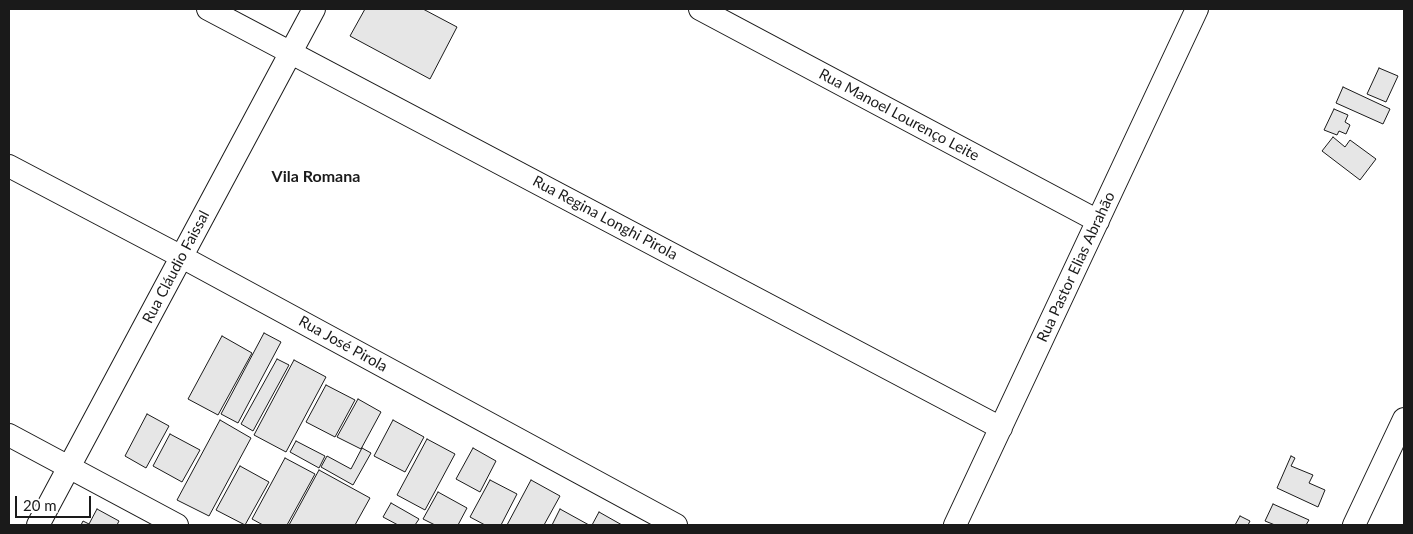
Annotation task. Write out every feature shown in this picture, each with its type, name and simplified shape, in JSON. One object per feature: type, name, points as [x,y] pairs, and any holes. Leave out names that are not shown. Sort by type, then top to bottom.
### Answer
[{"type":"street","name":"Rua Regina Longhi Pirola","points":[[208,9],[1001,428]]},
{"type":"street","name":"Rua Cláudio Faissal","points":[[38,525],[314,9]]},
{"type":"street","name":"Rua Manoel Lourenço Leite","points":[[700,9],[1098,221]]},
{"type":"street","name":"Rua Pastor Elias Abrahão","points":[[956,525],[1197,9]]},
{"type":"street","name":"Rua José Pirola","points":[[9,166],[182,256],[676,525]]},
{"type":"street","points":[[1354,525],[1404,419]]},
{"type":"street","points":[[9,435],[177,525]]},
{"type":"building","points":[[365,9],[423,9],[457,27],[430,79],[350,36]]},
{"type":"building","points":[[1379,68],[1398,76],[1386,102],[1367,94]]},
{"type":"building","points":[[1343,87],[1390,109],[1383,124],[1336,103]]},
{"type":"building","points":[[1334,109],[1348,115],[1345,122],[1350,125],[1346,134],[1339,131],[1337,135],[1324,130]]},
{"type":"building","points":[[1333,137],[1345,147],[1350,140],[1376,159],[1360,180],[1322,151]]},
{"type":"building","points":[[264,333],[281,342],[238,423],[221,414]]},
{"type":"building","points":[[222,336],[252,353],[218,415],[188,399]]},
{"type":"building","points":[[277,359],[289,365],[253,431],[241,424]]},
{"type":"building","points":[[294,360],[326,377],[286,452],[254,435]]},
{"type":"building","points":[[326,385],[355,400],[335,437],[306,422]]},
{"type":"building","points":[[358,399],[381,412],[361,449],[337,437]]},
{"type":"building","points":[[147,414],[169,426],[146,468],[125,456]]},
{"type":"building","points":[[220,420],[251,438],[209,516],[177,500]]},
{"type":"building","points":[[393,420],[424,437],[405,472],[374,456]]},
{"type":"building","points":[[170,434],[200,450],[182,482],[153,466]]},
{"type":"building","points":[[427,439],[455,454],[425,510],[397,495]]},
{"type":"building","points":[[296,441],[325,456],[319,468],[290,452]]},
{"type":"building","points":[[362,448],[371,453],[353,485],[321,467],[327,456],[351,469]]},
{"type":"building","points":[[473,448],[496,461],[480,492],[456,479]]},
{"type":"building","points":[[1291,456],[1295,458],[1291,466],[1313,475],[1309,483],[1325,490],[1318,507],[1277,488]]},
{"type":"building","points":[[285,458],[315,474],[287,525],[263,525],[252,519]]},
{"type":"building","points":[[240,466],[269,482],[245,525],[216,510]]},
{"type":"building","points":[[319,470],[370,498],[355,525],[289,525]]},
{"type":"building","points":[[490,480],[517,494],[501,525],[485,525],[470,517]]},
{"type":"building","points":[[531,480],[560,496],[544,525],[507,525]]},
{"type":"building","points":[[438,492],[467,508],[458,525],[435,525],[423,519]]},
{"type":"building","points":[[391,503],[419,519],[415,525],[398,525],[383,517]]},
{"type":"building","points":[[1273,504],[1309,520],[1306,525],[1275,525],[1265,521]]},
{"type":"building","points":[[97,509],[119,521],[117,525],[81,525],[83,521],[89,524]]},
{"type":"building","points":[[560,509],[589,525],[552,525]]},
{"type":"building","points":[[599,512],[622,525],[592,525]]},
{"type":"building","points":[[1240,516],[1250,521],[1248,525],[1235,525]]},
{"type":"district","name":"Vila Romana","points":[[316,177]]}]
